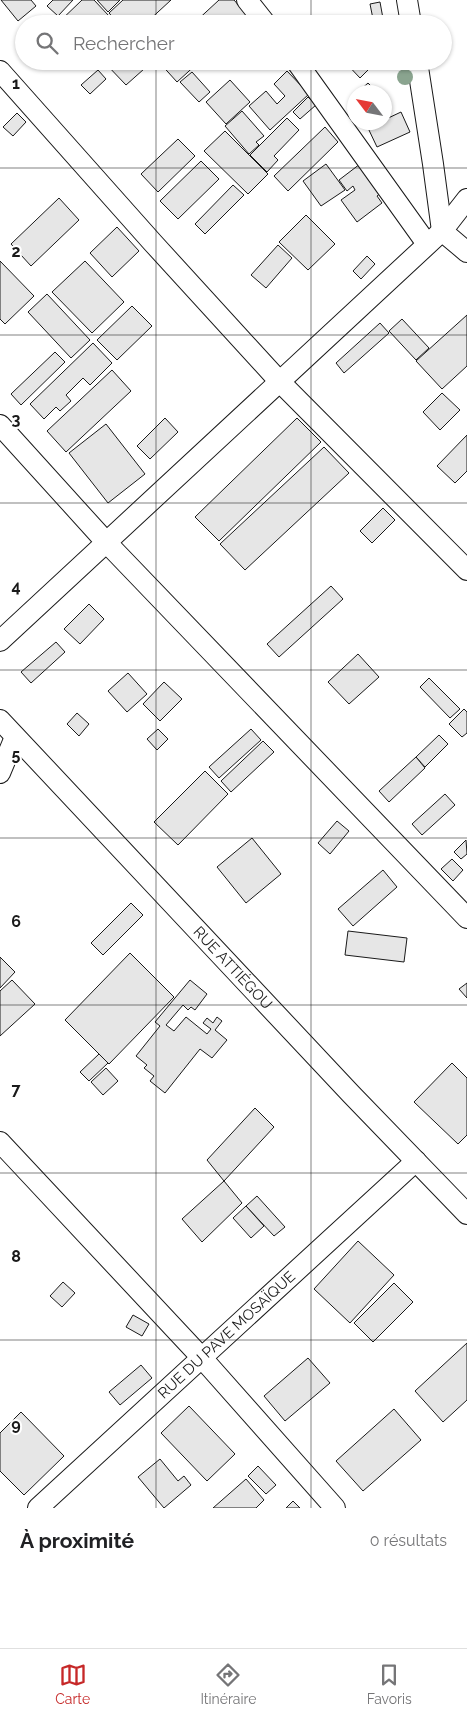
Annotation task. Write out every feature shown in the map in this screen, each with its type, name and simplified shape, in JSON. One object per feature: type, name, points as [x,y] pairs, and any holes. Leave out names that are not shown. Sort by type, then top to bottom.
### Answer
[{"type":"street","points":[[247,0],[259,15]]},
{"type":"street","points":[[407,0],[410,15]]},
{"type":"street","points":[[303,70],[435,238],[467,252]]},
{"type":"street","points":[[418,70],[433,164],[435,238]]},
{"type":"street","points":[[0,71],[152,243],[280,382],[467,570]]},
{"type":"street","points":[[0,641],[435,238],[467,199]]},
{"type":"street","points":[[0,425],[106,542],[467,918]]},
{"type":"street","name":"RUE ATTIÉGOU","points":[[0,720],[351,1094],[467,1214]]},
{"type":"street","points":[[0,773],[15,737]]},
{"type":"street","points":[[0,1142],[202,1358],[335,1508]]},
{"type":"street","name":"RUE DU PAVE MOSAÏQUE","points":[[38,1508],[416,1160]]},
{"type":"building","points":[[1,0],[31,0],[36,6],[25,15],[15,15],[15,17]]},
{"type":"building","points":[[53,0],[73,0],[59,15],[47,6]]},
{"type":"building","points":[[82,0],[94,0],[108,15],[66,15]]},
{"type":"building","points":[[97,0],[120,0],[108,12]]},
{"type":"building","points":[[123,0],[171,0],[155,15],[111,15],[109,13]]},
{"type":"building","points":[[219,0],[234,0],[247,15],[203,15]]},
{"type":"building","points":[[380,2],[382,15],[372,15],[370,4]]},
{"type":"building","points":[[98,70],[106,79],[90,94],[81,85]]},
{"type":"building","points":[[112,70],[143,70],[126,85]]},
{"type":"building","points":[[166,70],[190,70],[177,82]]},
{"type":"building","points":[[352,70],[368,70],[360,78]]},
{"type":"building","points":[[287,71],[309,94],[270,130],[249,106],[266,91],[277,104],[285,96],[274,84]]},
{"type":"building","points":[[192,72],[210,92],[199,102],[180,82]]},
{"type":"building","points":[[230,80],[250,102],[226,124],[206,102]]},
{"type":"building","points":[[308,97],[316,105],[300,119],[293,112]]},
{"type":"building","points":[[242,111],[264,136],[256,142],[259,145],[249,154],[225,126]]},
{"type":"building","points":[[401,112],[410,132],[377,147],[369,130],[392,130],[392,116]]},
{"type":"building","points":[[17,113],[26,122],[13,136],[3,127]]},
{"type":"building","points":[[287,118],[299,130],[274,156],[278,160],[267,172],[250,155]]},
{"type":"building","points":[[325,127],[338,142],[288,191],[274,176]]},
{"type":"building","points":[[225,131],[268,174],[248,194],[204,151]]},
{"type":"building","points":[[178,139],[195,156],[158,192],[141,174]]},
{"type":"building","points":[[201,161],[219,179],[178,219],[160,201]]},
{"type":"building","points":[[326,164],[345,190],[321,206],[303,181]]},
{"type":"building","points":[[360,164],[381,193],[377,196],[382,203],[357,222],[341,200],[355,190],[353,186],[347,191],[339,180]]},
{"type":"building","points":[[233,185],[244,195],[205,234],[195,224]]},
{"type":"building","points":[[59,198],[79,220],[31,266],[11,244]]},
{"type":"building","points":[[306,215],[335,244],[308,270],[279,242]]},
{"type":"building","points":[[117,227],[139,251],[112,277],[90,253]]},
{"type":"building","points":[[278,245],[292,258],[266,288],[251,275]]},
{"type":"building","points":[[367,256],[375,264],[361,279],[353,271]]},
{"type":"building","points":[[0,261],[34,296],[5,324],[0,319]]},
{"type":"building","points":[[85,261],[124,302],[92,333],[52,292]]},
{"type":"building","points":[[47,294],[90,340],[71,358],[28,312]]},
{"type":"building","points":[[132,306],[152,326],[117,360],[97,340]]},
{"type":"building","points":[[467,315],[467,366],[442,389],[416,361]]},
{"type":"building","points":[[402,319],[429,348],[416,360],[389,331]]},
{"type":"building","points":[[380,323],[389,333],[344,373],[336,363]]},
{"type":"building","points":[[93,343],[112,363],[90,385],[83,378],[66,395],[71,401],[60,411],[56,407],[44,419],[30,404]]},
{"type":"building","points":[[55,352],[65,362],[21,405],[11,394]]},
{"type":"building","points":[[112,370],[131,391],[66,452],[47,431]]},
{"type":"building","points":[[442,393],[460,410],[440,430],[423,412]]},
{"type":"building","points":[[165,418],[178,432],[150,459],[137,446]]},
{"type":"building","points":[[297,418],[321,442],[219,541],[195,517]]},
{"type":"building","points":[[106,424],[145,474],[108,503],[69,453]]},
{"type":"building","points":[[467,435],[467,471],[455,483],[437,466]]},
{"type":"building","points":[[324,447],[349,473],[245,570],[220,544]]},
{"type":"building","points":[[383,508],[395,520],[372,543],[360,531]]},
{"type":"building","points":[[331,586],[343,599],[279,657],[267,644]]},
{"type":"building","points":[[89,604],[104,619],[80,644],[64,629]]},
{"type":"building","points":[[56,642],[65,652],[31,683],[21,672]]},
{"type":"building","points":[[358,654],[379,677],[349,704],[328,682]]},
{"type":"building","points":[[128,673],[147,694],[127,712],[108,691]]},
{"type":"building","points":[[429,678],[460,709],[450,718],[420,687]]},
{"type":"building","points":[[164,682],[182,699],[160,721],[143,704]]},
{"type":"building","points":[[464,709],[467,712],[467,733],[462,737],[449,724]]},
{"type":"building","points":[[77,713],[89,724],[79,736],[67,724]]},
{"type":"building","points":[[158,729],[168,739],[157,750],[147,739]]},
{"type":"building","points":[[251,729],[261,740],[219,778],[209,767]]},
{"type":"building","points":[[439,735],[448,744],[425,767],[416,757]]},
{"type":"building","points":[[263,741],[274,752],[231,792],[221,781]]},
{"type":"building","points":[[416,757],[425,768],[389,802],[379,791]]},
{"type":"building","points":[[205,771],[228,794],[178,845],[154,822]]},
{"type":"building","points":[[445,794],[455,805],[422,835],[412,824]]},
{"type":"building","points":[[337,821],[349,831],[330,854],[318,843]]},
{"type":"building","points":[[252,838],[281,874],[246,903],[217,867]]},
{"type":"building","points":[[466,840],[467,854],[461,859],[454,852]]},
{"type":"building","points":[[452,859],[463,870],[453,881],[441,869]]},
{"type":"building","points":[[383,870],[397,887],[353,926],[338,909]]},
{"type":"building","points":[[131,903],[143,915],[103,955],[91,943]]},
{"type":"building","points":[[348,931],[407,938],[404,962],[345,955]]},
{"type":"building","points":[[130,953],[174,997],[109,1064],[65,1020]]},
{"type":"building","points":[[0,957],[15,972],[0,988]]},
{"type":"building","points":[[12,980],[35,1004],[0,1036],[0,991]]},
{"type":"building","points":[[190,980],[207,994],[195,1010],[191,1007],[188,1010],[183,1005],[166,1025],[174,1031],[186,1017],[207,1034],[211,1029],[203,1023],[207,1018],[213,1023],[217,1017],[222,1021],[215,1030],[227,1040],[212,1058],[200,1049],[165,1093],[150,1081],[154,1076],[144,1068],[147,1065],[136,1056],[160,1026],[155,1022]]},
{"type":"building","points":[[467,983],[467,998],[459,989]]},
{"type":"building","points":[[99,1054],[108,1063],[89,1081],[80,1072]]},
{"type":"building","points":[[452,1063],[467,1078],[467,1135],[458,1144],[414,1102]]},
{"type":"building","points":[[106,1068],[118,1081],[103,1095],[91,1082]]},
{"type":"building","points":[[255,1108],[274,1127],[224,1181],[207,1160]]},
{"type":"building","points":[[224,1181],[242,1203],[202,1242],[182,1219]]},
{"type":"building","points":[[257,1196],[285,1227],[274,1236],[246,1206]]},
{"type":"building","points":[[246,1206],[264,1226],[251,1238],[233,1218]]},
{"type":"building","points":[[358,1241],[394,1275],[350,1323],[314,1289]]},
{"type":"building","points":[[63,1282],[75,1293],[62,1307],[50,1296]]},
{"type":"building","points":[[394,1283],[413,1302],[373,1342],[354,1323]]},
{"type":"building","points":[[133,1315],[149,1324],[142,1336],[126,1327]]},
{"type":"building","points":[[467,1343],[467,1400],[443,1422],[415,1391]]},
{"type":"building","points":[[308,1358],[330,1383],[285,1421],[264,1396]]},
{"type":"building","points":[[141,1365],[152,1378],[120,1405],[109,1392]]},
{"type":"building","points":[[189,1406],[235,1454],[207,1481],[161,1433]]},
{"type":"building","points":[[394,1409],[421,1440],[363,1491],[336,1461]]},
{"type":"building","points":[[21,1412],[64,1456],[24,1495],[0,1471],[0,1433]]},
{"type":"building","points":[[160,1459],[178,1481],[184,1476],[191,1485],[164,1508],[138,1477]]},
{"type":"building","points":[[258,1466],[276,1485],[266,1494],[248,1476]]},
{"type":"building","points":[[246,1479],[264,1500],[256,1508],[213,1508]]},
{"type":"building","points":[[293,1501],[300,1508],[286,1508]]}]
